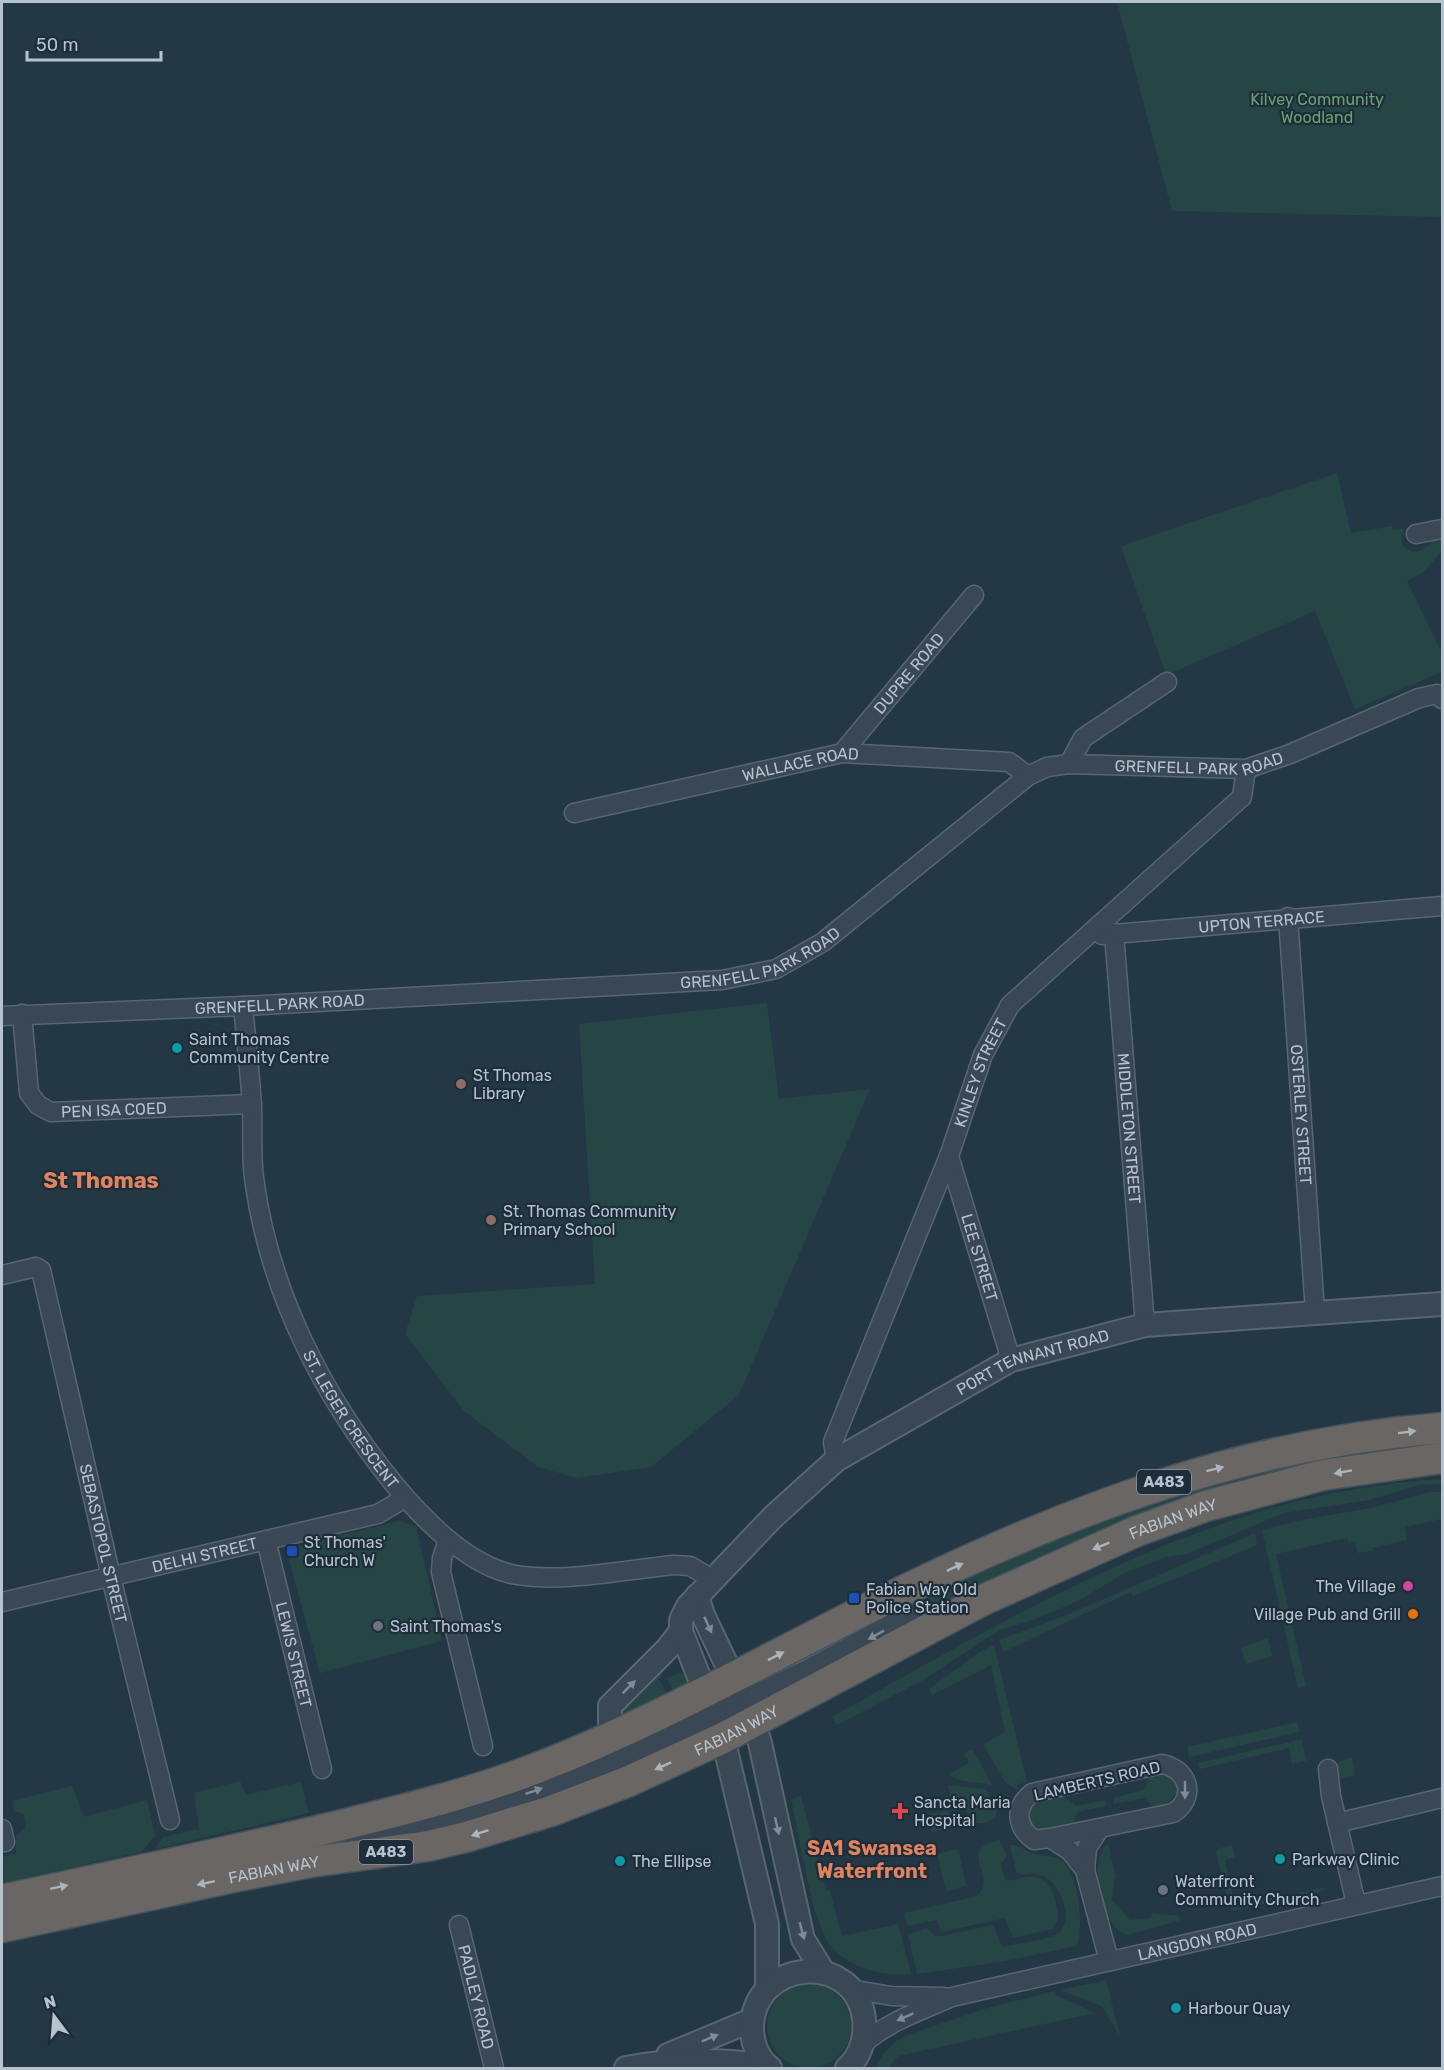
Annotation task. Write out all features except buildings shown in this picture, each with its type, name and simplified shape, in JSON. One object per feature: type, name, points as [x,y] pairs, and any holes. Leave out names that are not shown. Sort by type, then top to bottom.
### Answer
[{"type":"highway","name":"FABIAN WAY","points":[[2,1900],[293,1837],[454,1797],[536,1769],[610,1738],[714,1715],[743,1700],[902,1591],[1029,1533],[1117,1497],[1198,1473],[1330,1442],[1443,1428]]},
{"type":"highway","name":"FABIAN WAY","points":[[2,1927],[233,1877],[466,1838],[550,1811],[629,1781],[714,1715],[743,1700],[952,1616],[1091,1550],[1206,1506],[1323,1475],[1443,1458]]},
{"type":"street","points":[[1416,534],[1443,529]]},
{"type":"street","name":"DUPRE ROAD","points":[[842,753],[974,595]]},
{"type":"street","points":[[1069,764],[1083,738],[1167,682]]},
{"type":"street","name":"GRENFELL PARK ROAD","points":[[2,1016],[243,1006],[722,980],[776,969],[823,942],[1028,776],[1047,767],[1069,764],[1246,769],[1290,754],[1419,698],[1437,694],[1443,699]]},
{"type":"street","name":"WALLACE ROAD","points":[[574,813],[842,753],[1009,762],[1028,776]]},
{"type":"street","name":"KINLEY STREET","points":[[836,1460],[833,1442],[949,1156],[983,1055],[1010,1005],[1242,797],[1246,769]]},
{"type":"street","name":"UPTON TERRACE","points":[[1083,939],[1114,933],[1288,917],[1443,906]]},
{"type":"street","name":"OSTERLEY STREET","points":[[1288,917],[1315,1312]]},
{"type":"street","name":"MIDDLETON STREET","points":[[1114,933],[1145,1325]]},
{"type":"street","name":"ST. LEGER CRESCENT","points":[[243,1006],[252,1104],[254,1178],[273,1267],[302,1340],[330,1396],[367,1450],[405,1498],[448,1540],[478,1559],[509,1573],[542,1578],[674,1565],[690,1566],[712,1579]]},
{"type":"street","name":"PEN ISA COED","points":[[22,1014],[29,1093],[38,1105],[51,1112],[252,1104]]},
{"type":"street","name":"LEE STREET","points":[[949,1156],[1011,1360]]},
{"type":"street","name":"SEBASTOPOL STREET","points":[[2,1275],[36,1267],[41,1270],[111,1577],[170,1820]]},
{"type":"street","name":"PORT TENNANT ROAD","points":[[610,1738],[610,1706],[668,1648],[681,1631],[681,1620],[697,1596],[772,1517],[836,1460],[1011,1360],[1145,1325],[1443,1304]]},
{"type":"street","name":"DELHI STREET","points":[[2,1602],[378,1514],[405,1498]]},
{"type":"street","name":"LEWIS STREET","points":[[266,1540],[322,1769]]},
{"type":"street","points":[[448,1540],[442,1558],[441,1572],[483,1746]]},
{"type":"street","points":[[697,1596],[760,1743],[803,1939],[824,1973],[850,1989],[864,2016],[862,2045],[847,2068]]},
{"type":"street","points":[[681,1631],[714,1715],[767,1924],[767,1988]]},
{"type":"street","points":[[293,1837],[358,1833],[438,1821],[574,1777],[714,1715]]},
{"type":"street","name":"LAMBERTS ROAD","points":[[1162,1764],[1173,1766],[1182,1772],[1187,1784],[1186,1799],[1173,1813],[1050,1838],[1034,1840],[1025,1834],[1019,1823],[1020,1808],[1032,1794],[1162,1764]]},
{"type":"street","points":[[1328,1769],[1337,1823],[1356,1904]]},
{"type":"street","points":[[1337,1823],[1443,1798]]},
{"type":"street","name":"LAMBERTS ROAD","points":[[1100,1827],[1087,1848],[1085,1870],[1109,1961]]},
{"type":"street","name":"LAMBERTS ROAD","points":[[1050,1838],[1070,1851],[1085,1870]]},
{"type":"street","name":"LANGDON ROAD","points":[[862,2045],[875,2033],[898,2020],[952,1997],[1443,1886]]},
{"type":"street","name":"PADLEY ROAD","points":[[459,1924],[494,2068]]},
{"type":"street","points":[[768,2067],[754,2045],[752,2020],[760,1998],[767,1988],[779,1979],[794,1973],[824,1973]]},
{"type":"street","name":"LANGDON ROAD","points":[[850,1989],[891,1996],[952,1997]]},
{"type":"street","points":[[631,2067],[752,2020]]},
{"type":"street","points":[[631,2067],[718,2060],[768,2067]]},
{"type":"green space","name":"Kilvey Community Woodland","points":[[1117,2],[1442,2],[1442,217],[1172,211]]},
{"type":"green space","points":[[1337,473],[1351,533],[1392,526],[1393,530],[1404,529],[1401,538],[1403,546],[1413,552],[1422,550],[1434,540],[1442,537],[1442,551],[1424,572],[1407,581],[1442,653],[1442,672],[1355,709],[1315,611],[1166,675],[1121,546]]},
{"type":"green space","points":[[767,1003],[779,1099],[870,1089],[739,1395],[651,1467],[577,1478],[538,1467],[464,1411],[405,1334],[417,1296],[595,1284],[579,1024]]},
{"type":"green space","points":[[1442,1436],[1442,1447],[1416,1450],[947,1606],[800,1668],[793,1656],[987,1561],[1218,1475]]},
{"type":"green space","points":[[1442,1479],[1442,1484],[1419,1485],[1369,1500],[1284,1513],[1187,1554],[1166,1557],[1124,1573],[1082,1599],[1033,1620],[999,1630],[925,1679],[837,1725],[832,1717],[1050,1598],[1125,1562],[1201,1531],[1279,1506],[1360,1488]]},
{"type":"green space","points":[[1431,1492],[1442,1492],[1442,1519],[1405,1527],[1407,1540],[1373,1548],[1373,1551],[1358,1553],[1355,1541],[1348,1542],[1347,1538],[1276,1554],[1306,1686],[1298,1688],[1262,1530],[1301,1520],[1371,1508]]},
{"type":"green space","points":[[399,1521],[416,1526],[442,1641],[320,1673],[286,1549]]},
{"type":"green space","points":[[1255,1533],[1257,1545],[1133,1596],[1131,1592],[1003,1652],[999,1640],[1072,1613]]},
{"type":"green space","points":[[1268,1638],[1272,1656],[1246,1664],[1241,1648]]},
{"type":"green space","points":[[994,1645],[1027,1782],[1017,1785],[1018,1791],[1005,1782],[983,1744],[1005,1732],[991,1665],[932,1695],[929,1689],[980,1652]]},
{"type":"green space","points":[[672,1657],[659,1679],[668,1696],[620,1720],[616,1709]]},
{"type":"green space","points":[[681,1672],[683,1675],[688,1673],[689,1683],[674,1694],[667,1678]]},
{"type":"green space","points":[[1297,1722],[1300,1732],[1189,1757],[1187,1747]]},
{"type":"green space","points":[[1302,1739],[1306,1761],[1292,1764],[1289,1748],[1200,1769],[1198,1763]]},
{"type":"green space","points":[[972,1749],[993,1786],[959,1780],[949,1774],[969,1763],[964,1754]]},
{"type":"green space","points":[[1352,1757],[1355,1775],[1336,1780],[1337,1763]]},
{"type":"green space","points":[[1162,1772],[1170,1776],[1177,1786],[1174,1796],[1163,1805],[1155,1808],[1144,1798],[1114,1804],[1113,1798],[1143,1790],[1150,1775]]},
{"type":"green space","points":[[240,1781],[246,1795],[301,1782],[309,1813],[155,1849],[163,1837],[199,1829],[194,1793]]},
{"type":"green space","points":[[948,1785],[985,1789],[996,1805],[996,1817],[985,1823],[974,1823],[961,1801],[950,1796]]},
{"type":"green space","points":[[72,1786],[84,1817],[147,1800],[155,1836],[141,1852],[2,1883],[2,1857],[16,1854],[16,1836],[26,1827],[24,1814],[15,1811],[12,1801]]},
{"type":"green space","points":[[801,1796],[826,1891],[830,1891],[842,1936],[898,1924],[911,1974],[890,1974],[868,1969],[847,1960],[831,1946],[817,1917],[791,1799]]},
{"type":"green space","points":[[1064,1796],[1076,1806],[1105,1800],[1106,1806],[1077,1812],[1072,1828],[1039,1833],[1032,1828],[1028,1814],[1035,1805],[1043,1800]]},
{"type":"green space","points":[[948,1810],[953,1827],[932,1832],[928,1814]]},
{"type":"green space","points":[[999,1840],[1007,1856],[1001,1863],[1005,1880],[1036,1877],[1048,1884],[1059,1918],[1053,1929],[1013,1938],[1005,1918],[941,1932],[937,1920],[907,1926],[904,1913],[977,1896],[984,1880],[979,1857],[980,1850],[986,1844]]},
{"type":"green space","points":[[1108,1844],[1116,1877],[1112,1900],[1130,1920],[1151,1918],[1152,1913],[1178,1916],[1181,1920],[1128,1935],[1119,1930],[1104,1908],[1100,1893],[1098,1863],[1101,1851]]},
{"type":"green space","points":[[1010,1845],[1054,1857],[1066,1865],[1074,1881],[1079,1905],[1080,1929],[1076,1946],[1006,1961],[917,1974],[908,1935],[926,1928],[936,1936],[942,1936],[993,1925],[1002,1947],[1041,1939],[1060,1932],[1064,1925],[1065,1915],[1060,1894],[1054,1884],[1045,1877],[1035,1874],[1022,1875],[1016,1872]]},
{"type":"green space","points":[[1232,1845],[1235,1857],[1225,1860],[1235,1906],[1327,1887],[1320,1892],[1231,1911],[1216,1852],[1219,1848]]},
{"type":"green space","points":[[956,1849],[959,1851],[966,1886],[946,1891],[937,1854]]},
{"type":"green space","points":[[1106,1980],[1120,2036],[1102,2006],[1060,1990]]},
{"type":"green space","points":[[809,1984],[825,1987],[839,1996],[848,2010],[851,2026],[848,2042],[839,2056],[825,2065],[809,2068],[793,2065],[779,2056],[770,2042],[767,2026],[770,2010],[779,1996],[793,1987]]},
{"type":"green space","points":[[1055,1991],[1056,1995],[1095,2013],[898,2056],[888,2068],[875,2068],[884,2053],[896,2041],[913,2033],[987,2008]]},
{"type":"place","name":"Saint Thomas Community Centre","points":[[177,1048]]},
{"type":"place","name":"St Thomas Library","points":[[461,1084]]},
{"type":"place","name":"St. Thomas Community Primary School","points":[[491,1220]]},
{"type":"place","name":"St Thomas' Church W","points":[[292,1551]]},
{"type":"place","name":"The Village","points":[[1408,1586]]},
{"type":"place","name":"Fabian Way Old Police Station","points":[[854,1598]]},
{"type":"place","name":"Village Pub and Grill","points":[[1413,1614]]},
{"type":"place","name":"Saint Thomas's","points":[[378,1626]]},
{"type":"place","name":"Sancta Maria Hospital","points":[[900,1811]]},
{"type":"place","name":"Parkway Clinic","points":[[1280,1859]]},
{"type":"place","name":"The Ellipse","points":[[620,1861]]},
{"type":"place","name":"Waterfront Community Church","points":[[1163,1890]]},
{"type":"place","name":"Harbour Quay","points":[[1176,2008]]},
{"type":"district","name":"St Thomas","points":[[101,1180]]},
{"type":"district","name":"SA1 Swansea Waterfront","points":[[872,1860]]}]
